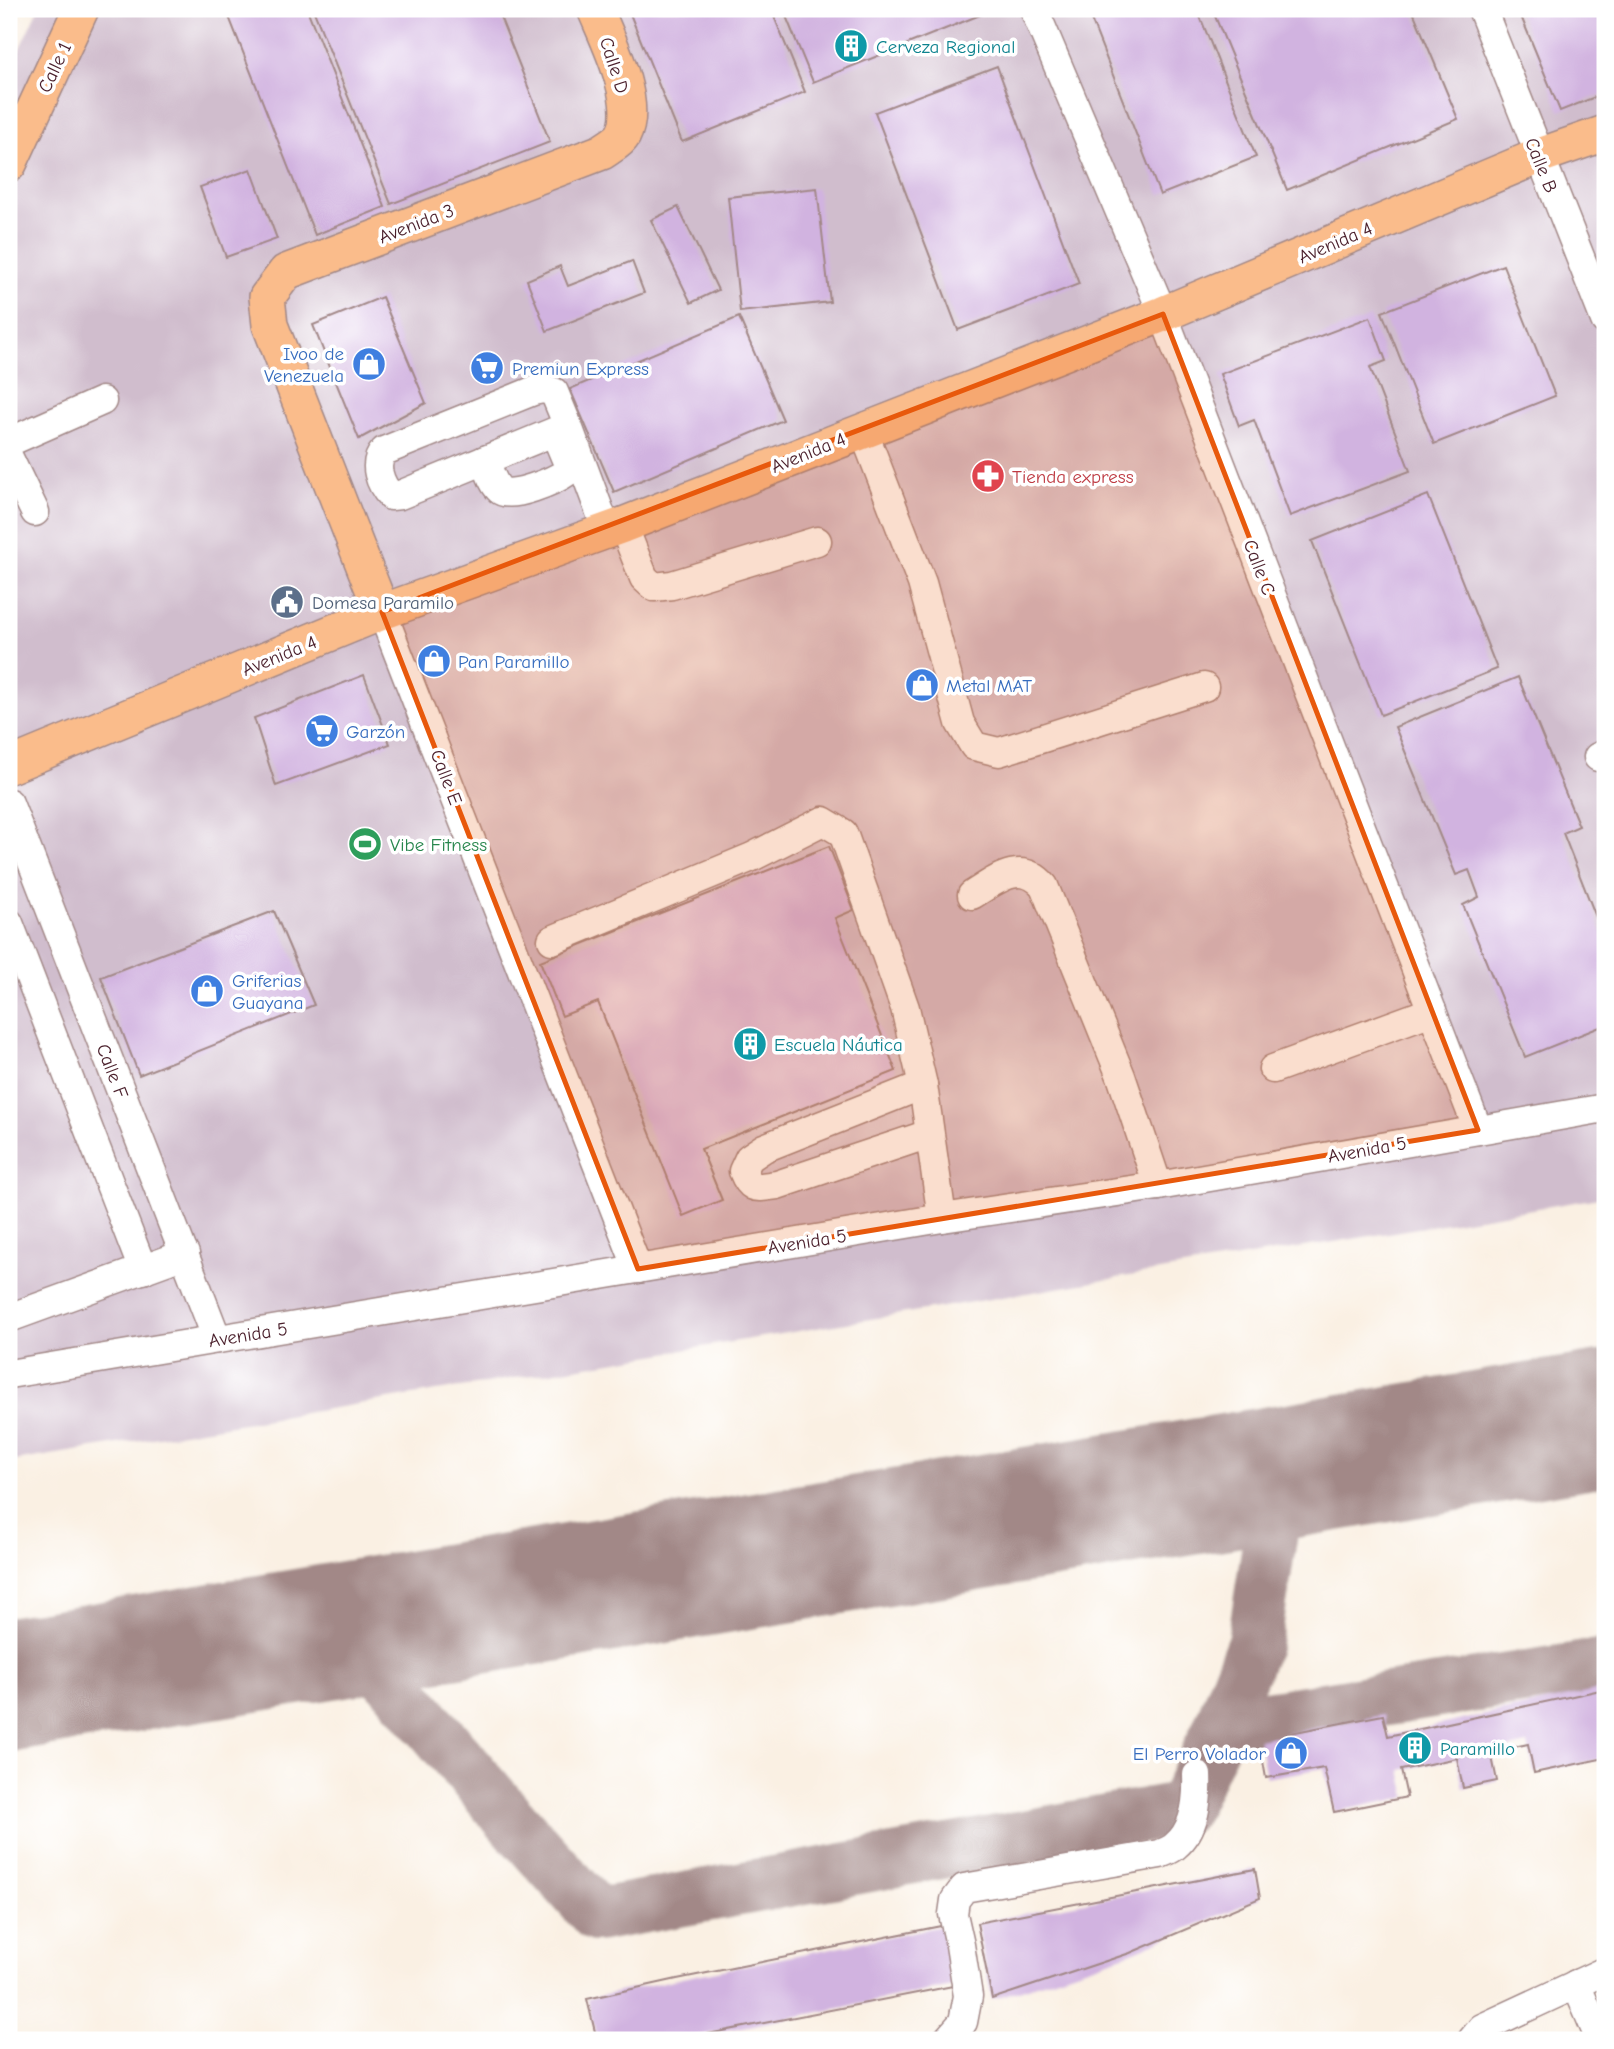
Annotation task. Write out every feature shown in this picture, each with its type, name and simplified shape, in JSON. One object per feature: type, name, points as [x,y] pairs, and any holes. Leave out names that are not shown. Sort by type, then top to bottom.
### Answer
[{"type":"main road","name":"Calle 1","points":[[9,164],[81,9]]},
{"type":"main road","name":"Calle D","points":[[595,9],[623,79],[629,121],[622,138],[602,152]]},
{"type":"main road","name":"Avenida 4","points":[[9,766],[382,612],[615,528],[1163,314],[1539,156],[1605,133]]},
{"type":"main road","name":"Avenida 3","points":[[270,326],[267,297],[286,272],[602,152]]},
{"type":"main road","name":"Calle E","points":[[270,326],[382,612]]},
{"type":"street","name":"Calle C","points":[[1034,9],[1163,314],[1478,1130]]},
{"type":"street","name":"Calle B","points":[[1482,9],[1605,320]]},
{"type":"street","points":[[485,460],[497,488],[503,493],[512,494],[558,478],[567,472],[568,464],[554,392],[543,389],[533,391],[384,451],[378,458],[377,467],[391,496],[400,495],[485,460],[561,429]]},
{"type":"street","points":[[9,442],[102,401]]},
{"type":"street","points":[[561,429],[644,578],[654,587],[672,585],[817,541]]},
{"type":"street","points":[[863,430],[922,583],[960,723],[974,746],[999,752],[1203,687]]},
{"type":"street","points":[[9,458],[35,512]]},
{"type":"street","name":"Calle E","points":[[382,612],[638,1269]]},
{"type":"street","name":"Calle F","points":[[11,815],[217,1339]]},
{"type":"street","points":[[552,940],[752,857],[823,821],[843,833],[905,1008],[923,1085],[942,1218]]},
{"type":"street","points":[[972,895],[1000,878],[1016,873],[1037,877],[1044,886],[1121,1076],[1158,1186]]},
{"type":"street","points":[[9,923],[143,1270]]},
{"type":"street","points":[[1273,1069],[1432,1010]]},
{"type":"street","points":[[923,1085],[764,1148],[749,1158],[743,1171],[748,1183],[755,1188],[777,1185],[929,1134]]},
{"type":"street","name":"Avenida 5","points":[[9,1374],[942,1218],[1158,1186],[1605,1108]]},
{"type":"street","points":[[9,1318],[185,1254]]},
{"type":"street","points":[[947,2040],[963,2022],[968,1996],[953,1914],[955,1900],[964,1888],[1160,1854],[1175,1846],[1186,1832],[1198,1799],[1197,1775]]},
{"type":"street","points":[[1472,2040],[1482,2028],[1605,1971]]},
{"type":"street","points":[[1576,1984],[1600,2040]]},
{"type":"highlighted area","points":[[1163,314],[1478,1130],[638,1269],[382,612]]},
{"type":"shaded area","points":[[38,9],[1605,9],[1605,1197],[9,1462],[9,71]]},
{"type":"building","points":[[226,9],[307,9],[385,207],[315,235]]},
{"type":"building","points":[[313,9],[497,9],[550,142],[391,204]]},
{"type":"building","points":[[628,9],[771,9],[805,92],[682,142]]},
{"type":"building","name":"Cerveza Regional","points":[[783,9],[995,9],[813,82]]},
{"type":"building","points":[[1087,9],[1197,9],[1256,157],[1160,195]]},
{"type":"building","points":[[1212,9],[1412,9],[1458,119],[1287,190]]},
{"type":"building","points":[[1518,9],[1605,9],[1605,93],[1560,111]]},
{"type":"building","points":[[997,66],[1079,284],[958,330],[875,112]]},
{"type":"building","points":[[251,169],[277,239],[226,257],[200,187]]},
{"type":"building","points":[[817,188],[830,302],[740,312],[728,197]]},
{"type":"building","points":[[678,207],[718,290],[691,303],[651,220]]},
{"type":"building","points":[[632,261],[644,293],[547,331],[527,280],[560,266],[568,286]]},
{"type":"building","points":[[1503,265],[1555,396],[1434,444],[1382,312]]},
{"type":"building","name":"Ivoo de Venezuela","points":[[382,297],[426,403],[359,439],[313,325]]},
{"type":"building","points":[[739,317],[783,420],[614,492],[570,389]]},
{"type":"building","points":[[1370,317],[1386,361],[1370,367],[1410,471],[1290,516],[1254,420],[1239,426],[1220,374]]},
{"type":"building","points":[[1428,495],[1497,669],[1381,715],[1312,541]]},
{"type":"building","name":"Garzón","points":[[364,675],[390,744],[276,786],[254,718]]},
{"type":"building","points":[[1518,677],[1579,826],[1563,833],[1605,940],[1605,1025],[1525,1057],[1463,905],[1479,897],[1469,870],[1456,875],[1395,727]]},
{"type":"building","name":"Escuela Náutica","points":[[829,846],[854,910],[835,918],[896,1071],[701,1149],[722,1200],[683,1216],[598,1002],[562,1016],[540,961]]},
{"type":"building","name":"Griferias Guayana","points":[[274,911],[314,1005],[139,1075],[101,977]]},
{"type":"building","name":"Paramillo","points":[[1605,1689],[1605,1758],[1534,1773],[1528,1744],[1491,1752],[1497,1781],[1463,1788],[1457,1758],[1401,1770],[1407,1797],[1334,1812],[1324,1768],[1266,1778],[1259,1739],[1383,1715],[1388,1736]]},
{"type":"building","points":[[1255,1869],[1260,1898],[1130,1953],[992,1999],[977,1923]]},
{"type":"building","points":[[946,1925],[958,1985],[677,2040],[597,2040],[587,1999]]},
{"type":"taxiway","points":[[347,1628],[510,1819],[597,1915],[1183,1808],[1221,1725],[1254,1642],[1280,1473]]},
{"type":"taxiway","points":[[1221,1725],[1605,1665]]},
{"type":"runway","points":[[9,1685],[1605,1418]]},
{"type":"place","name":"Cerveza Regional","points":[[851,46]]},
{"type":"place","name":"Ivoo de Venezuela","points":[[369,364]]},
{"type":"place","name":"Premiun Express","points":[[487,368]]},
{"type":"place","name":"Tienda express","points":[[988,476]]},
{"type":"place","name":"Domesa Paramilo","points":[[287,602]]},
{"type":"place","name":"Pan Paramillo","points":[[434,661]]},
{"type":"place","name":"Metal MAT","points":[[922,685]]},
{"type":"place","name":"Garzón","points":[[322,731]]},
{"type":"place","name":"Vibe Fitness","points":[[365,844]]},
{"type":"place","name":"Griferias Guayana","points":[[207,991]]},
{"type":"place","name":"Escuela Náutica","points":[[750,1044]]},
{"type":"place","name":"Paramillo","points":[[1415,1748]]},
{"type":"place","name":"El Perro Volador","points":[[1291,1753]]}]
